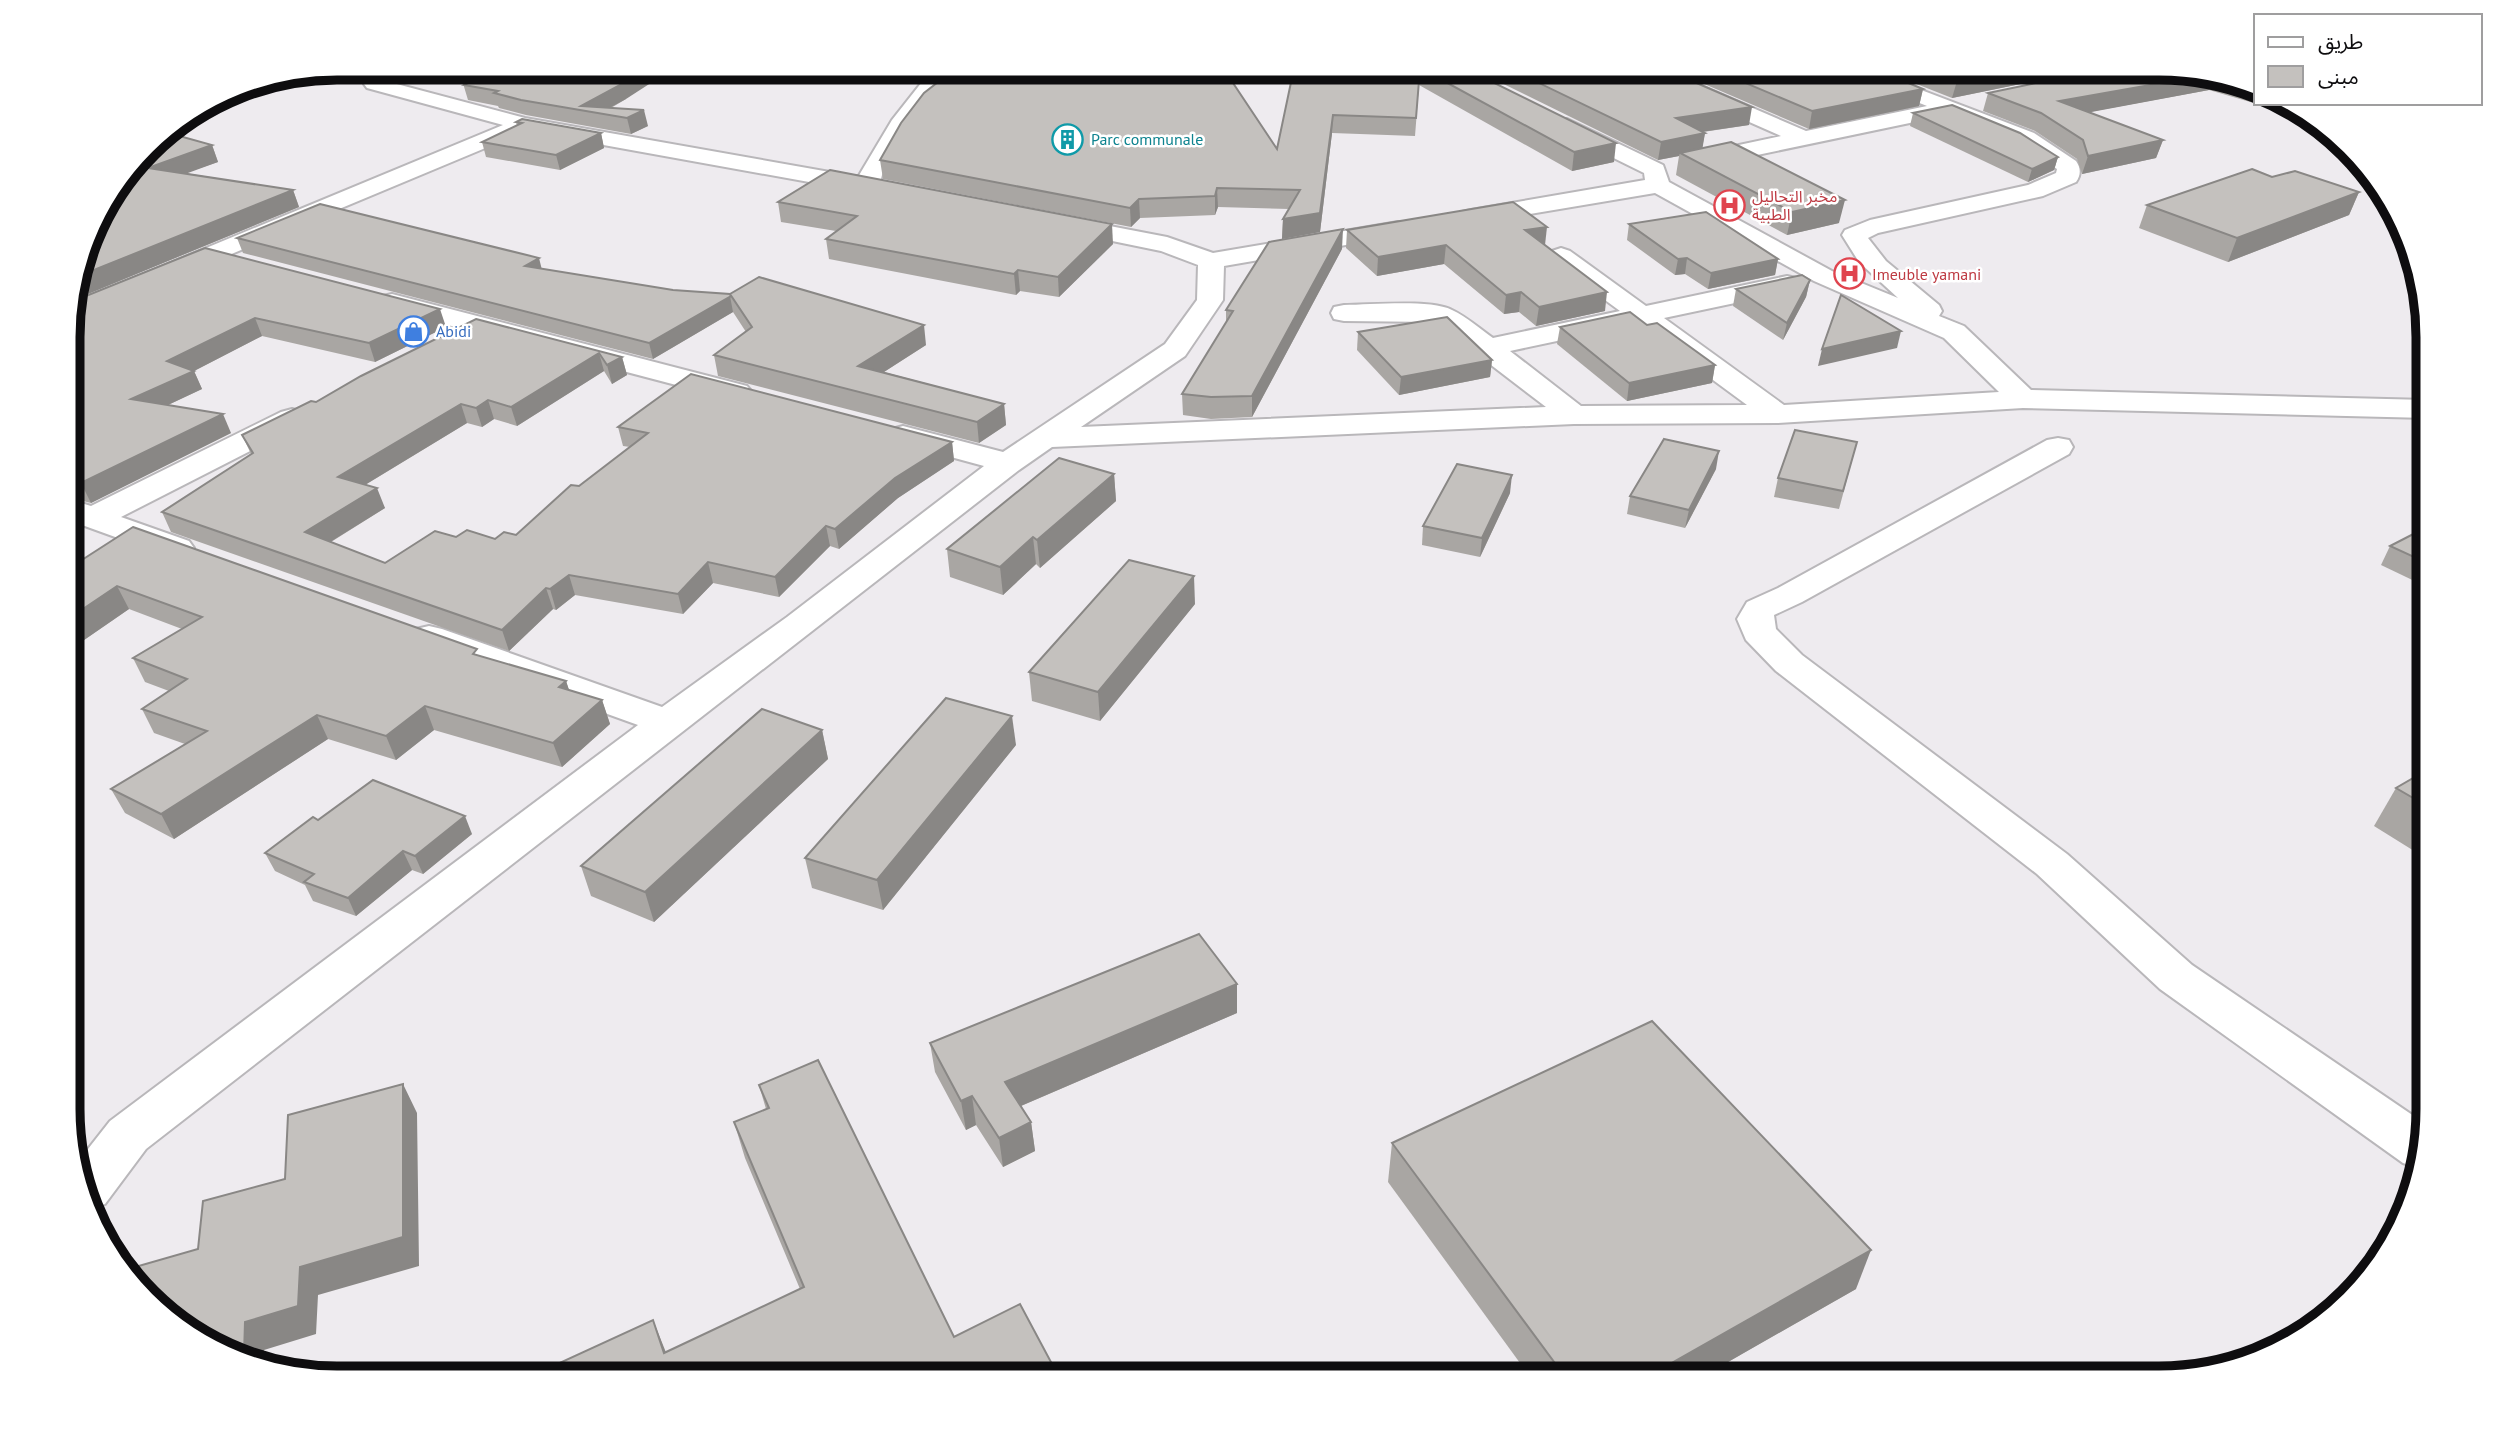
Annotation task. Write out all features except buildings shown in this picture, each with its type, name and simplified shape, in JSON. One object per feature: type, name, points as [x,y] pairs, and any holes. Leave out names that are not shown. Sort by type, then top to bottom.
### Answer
[{"type":"street","points":[[866,185],[872,170],[913,106],[934,80]]},
{"type":"street","points":[[1670,80],[1803,138]]},
{"type":"street","points":[[1878,80],[2026,138],[2068,166],[2068,177],[2035,191],[1870,228],[1854,235],[1858,245],[1885,272],[1954,332],[2023,399]]},
{"type":"street","points":[[374,84],[524,124],[903,193]]},
{"type":"street","points":[[418,96],[442,85]]},
{"type":"street","points":[[1454,219],[1657,177],[1803,138],[1987,101]]},
{"type":"street","points":[[1546,116],[1657,177],[1824,276],[1954,332]]},
{"type":"street","points":[[83,308],[524,124]]},
{"type":"street","points":[[1036,219],[1167,245],[1210,261],[1427,224]]},
{"type":"street","points":[[207,254],[259,267]]},
{"type":"street","points":[[1561,256],[1778,414]]},
{"type":"street","points":[[91,1183],[128,1135],[667,722],[800,625],[1008,463],[1175,350],[1210,300],[1210,261]]},
{"type":"street","points":[[1488,347],[1824,276]]},
{"type":"street","points":[[362,294],[757,397]]},
{"type":"street","points":[[1344,313],[1413,312],[1442,315],[1488,347],[1574,415]]},
{"type":"street","points":[[442,343],[479,324]]},
{"type":"street","points":[[1047,438],[1574,415],[1778,414],[2023,399],[2416,409]]},
{"type":"street","points":[[82,514],[317,405]]},
{"type":"street","points":[[876,428],[1008,463]]},
{"type":"street","points":[[2058,447],[1790,595],[1759,609],[1755,619],[1759,632],[1789,663],[2052,864],[2176,977],[2413,1142]]},
{"type":"street","points":[[82,514],[210,560]]},
{"type":"street","points":[[393,624],[667,722]]},
{"type":"place","name":"Parc communale","points":[[1068,139]]},
{"type":"place","name":"مخبر التحاليل الطبية","points":[[1729,205]]},
{"type":"place","name":"Imeuble yamani","points":[[1849,274]]},
{"type":"place","name":"Abidi","points":[[413,331]]}]
